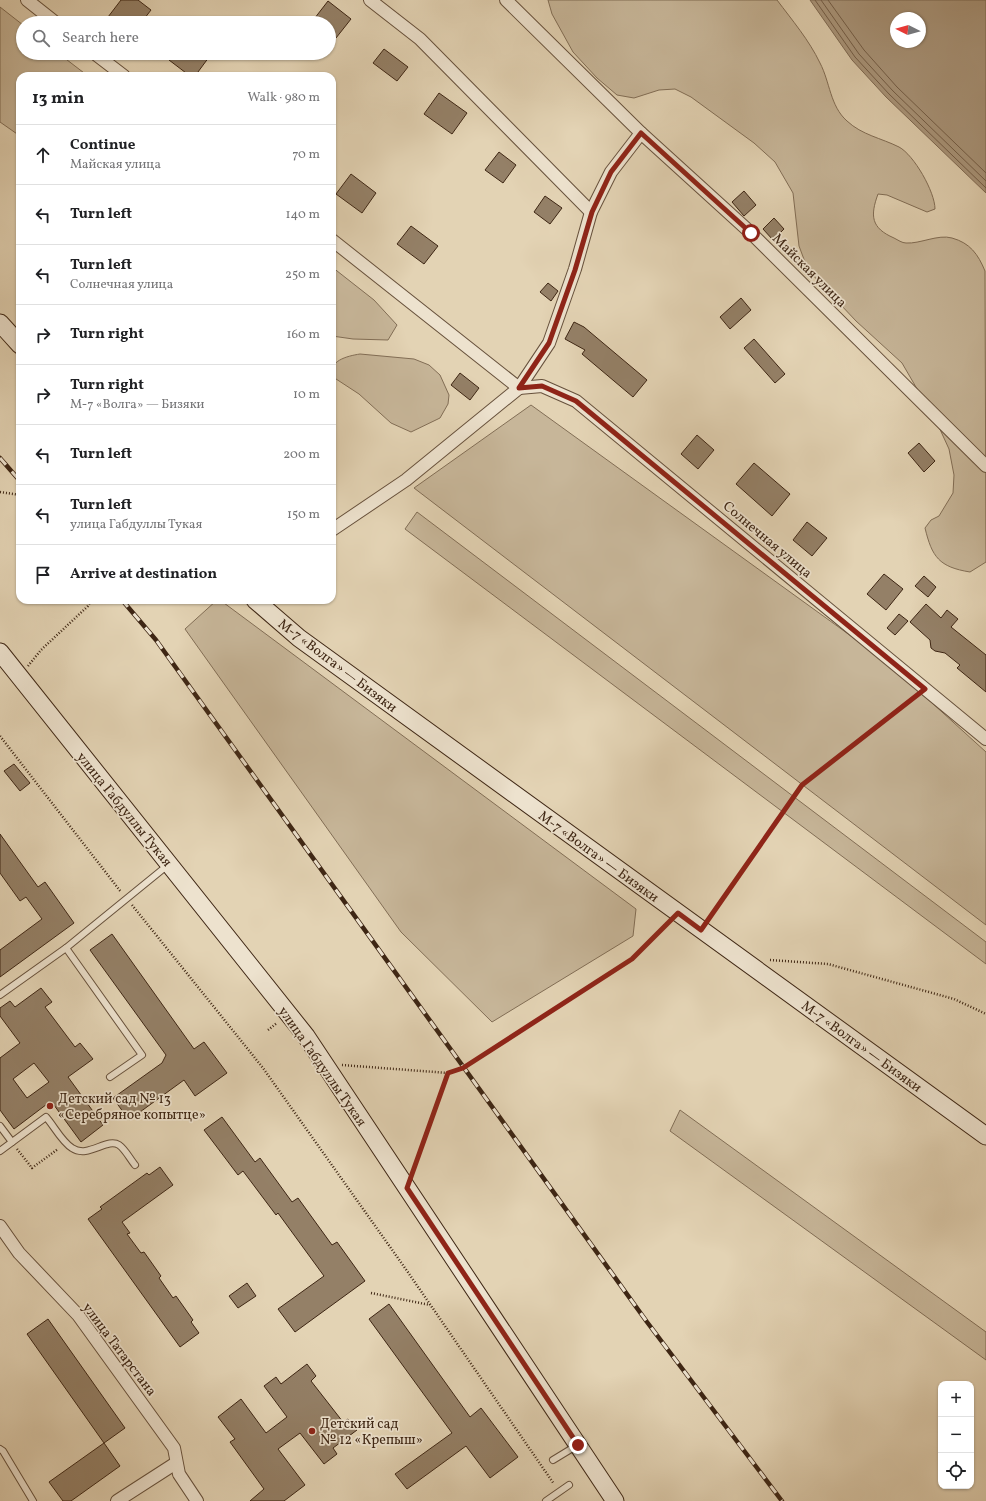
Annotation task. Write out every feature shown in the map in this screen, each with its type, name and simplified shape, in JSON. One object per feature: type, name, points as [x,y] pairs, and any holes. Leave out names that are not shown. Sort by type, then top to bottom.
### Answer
[{"type":"street","points":[[27,0],[47,16]]},
{"type":"street","points":[[370,0],[420,39],[592,212]]},
{"type":"street","name":"Майская улица","points":[[506,0],[641,133],[751,233],[986,466]]},
{"type":"street","points":[[103,60],[119,72]]},
{"type":"street","points":[[336,527],[406,480],[519,388],[549,343],[575,270],[592,212],[611,172],[641,133]]},
{"type":"street","points":[[336,243],[519,388]]},
{"type":"street","points":[[0,323],[16,341]]},
{"type":"street","name":"Солнечная улица","points":[[519,388],[542,386],[576,401],[986,739]]},
{"type":"street","name":"М-7 «Волга» — Бизяки","points":[[259,604],[299,638],[986,1136]]},
{"type":"street","name":"улица Габдуллы Тукая","points":[[0,652],[306,1036],[615,1501]]},
{"type":"street","name":"улица Татарстана","points":[[0,1226],[19,1253],[78,1315],[174,1448],[179,1474],[197,1501]]},
{"type":"street","points":[[117,1501],[176,1463]]},
{"type":"lane","points":[[0,995],[66,948],[169,864]]},
{"type":"lane","points":[[66,948],[142,1055],[110,1077]]},
{"type":"lane","points":[[0,1151],[46,1117],[66,1142],[76,1151],[90,1151],[113,1143],[119,1145],[135,1165]]},
{"type":"lane","points":[[0,1126],[12,1142]]},
{"type":"lane","points":[[552,1460],[578,1445]]},
{"type":"lane","points":[[0,1449],[3,1451],[33,1501]]},
{"type":"lane","points":[[546,1501],[568,1485]]},
{"type":"path","points":[[0,492],[16,494]]},
{"type":"path","points":[[19,677],[41,650],[89,604]]},
{"type":"path","points":[[701,930],[802,785],[925,689]]},
{"type":"path","points":[[0,736],[127,899],[263,1068],[431,1305],[559,1492]]},
{"type":"path","points":[[324,1063],[448,1073],[463,1068],[632,959],[678,913]]},
{"type":"path","points":[[740,958],[828,964],[954,999],[986,1014]]},
{"type":"path","points":[[407,1188],[448,1073]]},
{"type":"path","points":[[12,1142],[32,1168],[66,1142]]},
{"type":"path","points":[[371,1293],[431,1305]]},
{"type":"shaded area","points":[[548,0],[777,0],[811,46],[823,70],[834,101],[841,115],[859,130],[899,147],[911,158],[928,184],[935,209],[927,212],[887,195],[878,194],[873,215],[877,225],[886,234],[904,243],[941,237],[958,240],[973,250],[985,271],[986,562],[970,572],[959,570],[944,564],[934,553],[925,528],[931,520],[939,516],[953,493],[954,475],[949,449],[938,425],[902,363],[856,321],[808,270],[799,246],[793,193],[775,162],[754,143],[691,97],[675,89],[659,90],[634,98],[617,95],[597,78],[573,52],[552,14]]},
{"type":"shaded area","points":[[0,7],[16,20],[16,60],[67,60],[83,72],[16,72],[16,133],[0,122]]},
{"type":"shaded area","points":[[336,270],[374,300],[397,325],[388,340],[353,339],[336,337]]},
{"type":"shaded area","points":[[360,354],[414,359],[429,365],[440,375],[449,395],[448,404],[440,418],[411,432],[391,423],[359,394],[336,379],[336,362],[349,356]]},
{"type":"shaded area","points":[[531,405],[887,662],[986,752],[986,925],[414,488]]},
{"type":"shaded area","points":[[417,512],[986,942],[986,964],[405,529]]},
{"type":"shaded area","points":[[213,604],[225,604],[636,909],[633,936],[492,1022],[401,932],[185,629]]},
{"type":"shaded area","points":[[680,1110],[986,1332],[986,1360],[670,1131]]},
{"type":"water","points":[[810,0],[986,0],[986,193],[886,97],[852,60]]},
{"type":"building","points":[[121,0],[138,0],[151,10],[146,16],[109,16]]},
{"type":"building","points":[[328,1],[351,19],[336,38],[336,16],[316,16]]},
{"type":"building","points":[[384,49],[408,67],[397,81],[373,63]]},
{"type":"building","points":[[169,60],[207,60],[198,72],[185,72]]},
{"type":"building","points":[[439,93],[467,113],[452,134],[424,114]]},
{"type":"building","points":[[499,152],[516,165],[503,183],[485,170]]},
{"type":"building","points":[[351,174],[376,193],[362,213],[336,194]]},
{"type":"building","points":[[744,191],[756,205],[744,216],[732,202]]},
{"type":"building","points":[[545,196],[562,208],[550,224],[534,212]]},
{"type":"building","points":[[774,218],[784,229],[773,240],[763,229]]},
{"type":"building","points":[[411,226],[438,246],[424,264],[397,244]]},
{"type":"building","points":[[548,283],[558,291],[551,301],[540,292]]},
{"type":"building","points":[[741,298],[751,310],[730,329],[720,317]]},
{"type":"building","points":[[574,322],[584,327],[647,380],[633,397],[582,354],[585,350],[565,339]]},
{"type":"building","points":[[754,339],[785,374],[775,383],[744,348]]},
{"type":"building","points":[[460,373],[479,388],[470,400],[451,385]]},
{"type":"building","points":[[697,435],[714,450],[698,469],[681,454]]},
{"type":"building","points":[[919,443],[935,461],[924,472],[908,453]]},
{"type":"building","points":[[754,463],[790,494],[772,516],[736,484]]},
{"type":"building","points":[[807,522],[827,538],[812,556],[793,540]]},
{"type":"building","points":[[884,574],[903,589],[886,610],[867,594]]},
{"type":"building","points":[[924,576],[936,587],[928,597],[915,586]]},
{"type":"building","points":[[926,604],[941,618],[947,610],[958,619],[951,627],[986,655],[986,692],[957,668],[960,665],[945,653],[935,651],[931,648],[930,640],[910,622]]},
{"type":"building","points":[[899,614],[908,621],[895,635],[887,628]]},
{"type":"building","points":[[14,764],[30,783],[20,791],[4,771]]},
{"type":"building","points":[[0,834],[38,887],[45,882],[74,923],[0,977],[0,950],[42,919],[26,897],[20,901],[0,873]]},
{"type":"building","points":[[112,934],[194,1049],[204,1042],[227,1073],[195,1096],[184,1080],[129,1120],[113,1098],[162,1063],[166,1055],[90,950]]},
{"type":"building","points":[[41,988],[52,1002],[45,1007],[75,1047],[80,1043],[93,1059],[68,1077],[103,1125],[81,1142],[51,1101],[14,1129],[0,1110],[0,1058],[20,1043],[0,1016],[0,1008],[10,1001],[15,1007]],"holes":[[[34,1063],[49,1082],[27,1098],[13,1079]]]},
{"type":"building","points":[[222,1117],[255,1162],[260,1158],[292,1202],[298,1198],[332,1245],[337,1242],[365,1281],[295,1332],[278,1309],[324,1276],[278,1213],[276,1215],[243,1171],[238,1175],[204,1130]]},
{"type":"building","points":[[160,1167],[173,1185],[122,1222],[130,1233],[127,1234],[141,1253],[144,1252],[161,1276],[159,1278],[173,1298],[176,1296],[193,1320],[191,1322],[199,1333],[180,1347],[88,1219],[102,1209],[100,1207],[147,1173],[149,1175]]},
{"type":"building","points":[[247,1283],[256,1296],[238,1308],[229,1296]]},
{"type":"building","points":[[389,1304],[470,1417],[481,1408],[518,1457],[490,1478],[466,1446],[407,1489],[395,1474],[452,1433],[369,1319]]},
{"type":"building","points":[[48,1319],[125,1428],[104,1443],[27,1334]]},
{"type":"building","name":"Детский сад № 12 «Крепыш»","points":[[307,1364],[316,1376],[311,1381],[343,1422],[348,1419],[357,1430],[333,1448],[337,1454],[324,1464],[300,1433],[278,1449],[305,1485],[284,1501],[250,1501],[264,1489],[230,1442],[235,1439],[218,1417],[241,1399],[266,1433],[287,1417],[264,1386],[276,1377],[281,1384]]},
{"type":"building","points":[[104,1443],[120,1466],[71,1501],[63,1501],[49,1482]]},
{"type":"railway","points":[[0,458],[16,476]]},
{"type":"railway","points":[[125,604],[156,640],[647,1322],[782,1501]]},
{"type":"place","name":"Детский сад № 13 «Серебряное копытце»","points":[[50,1106]]},
{"type":"place","name":"Детский сад № 12 «Крепыш»","points":[[312,1431]]},
{"type":"route","points":[[578,1445],[407,1188],[448,1073],[463,1068],[632,959],[678,913],[701,930],[802,785],[925,689],[576,401],[542,386],[519,388],[549,343],[575,270],[592,212],[611,172],[641,133],[751,233]]}]
